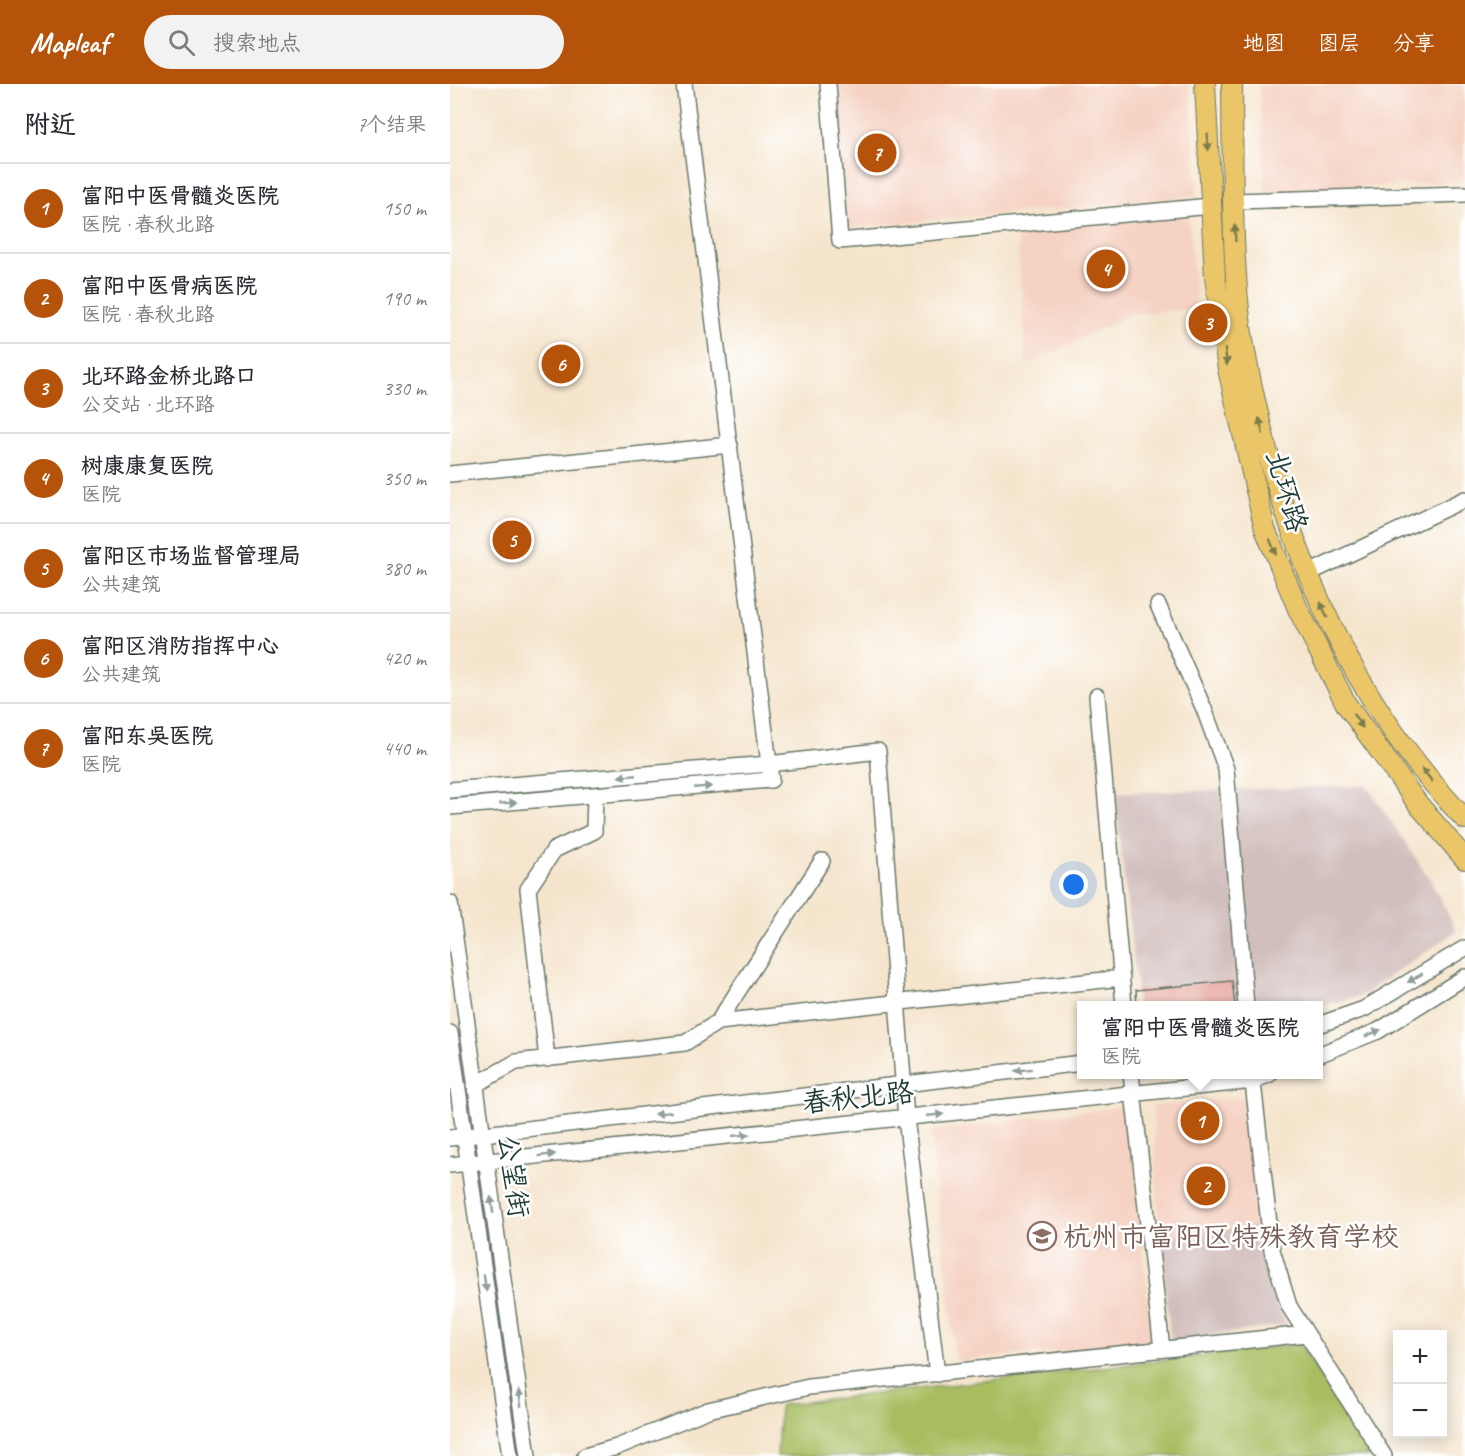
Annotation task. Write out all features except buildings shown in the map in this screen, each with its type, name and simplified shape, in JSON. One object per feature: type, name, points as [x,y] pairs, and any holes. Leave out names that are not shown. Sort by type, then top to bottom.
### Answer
[{"type":"main road","name":"北环路","points":[[1205,84],[1215,277],[1227,369],[1265,529],[1298,609],[1346,704],[1418,804],[1465,859]]},
{"type":"main road","name":"北环路","points":[[1232,84],[1239,311],[1252,388],[1284,513],[1307,574],[1332,628],[1383,717],[1414,760],[1465,819]]},
{"type":"street","points":[[450,807],[771,780],[684,84]]},
{"type":"street","points":[[828,84],[840,241],[1211,206]]},
{"type":"street","points":[[1234,201],[1465,194]]},
{"type":"street","points":[[450,474],[730,445]]},
{"type":"street","points":[[1307,574],[1465,499]]},
{"type":"street","points":[[1158,605],[1204,710],[1226,769],[1246,1001]]},
{"type":"street","points":[[1097,696],[1124,1001]]},
{"type":"street","points":[[450,790],[769,764],[878,752],[906,1118],[937,1374]]},
{"type":"street","points":[[547,1059],[528,889],[554,850],[594,831],[595,796]]},
{"type":"street","points":[[475,1085],[516,1062],[685,1043],[718,1022],[822,861]]},
{"type":"street","name":"公望街","points":[[450,903],[528,1456]]},
{"type":"street","points":[[1323,1023],[1364,1009],[1465,948]]},
{"type":"street","points":[[1323,1053],[1378,1031],[1465,977]]},
{"type":"street","points":[[718,1022],[1122,978]]},
{"type":"street","name":"公望街","points":[[450,1033],[457,1137],[468,1163],[510,1456]]},
{"type":"street","name":"春秋北路","points":[[457,1137],[1077,1064]]},
{"type":"street","points":[[1132,1079],[1162,1349]]},
{"type":"street","name":"春秋北路","points":[[450,1165],[1133,1094],[1246,1079]]},
{"type":"street","points":[[1253,1079],[1272,1250],[1289,1306],[1384,1456]]},
{"type":"street","points":[[585,1456],[617,1448],[718,1408],[809,1387],[1306,1334]]},
{"type":"shaded area","points":[[836,84],[1190,84],[1197,196],[847,228]]},
{"type":"shaded area","points":[[1259,84],[1465,84],[1465,180],[1265,194]]},
{"type":"shaded area","points":[[1188,216],[1197,308],[1131,314],[1026,365],[1017,231]]},
{"type":"shaded area","points":[[1367,786],[1431,881],[1457,931],[1359,997],[1323,1005],[1323,1001],[1139,1001],[1114,793]]},
{"type":"shaded area","points":[[1246,1097],[1260,1226],[1159,1237],[1153,1105]]},
{"type":"shaded area","name":"杭州市富阳区特殊教育学校","points":[[1129,1106],[1152,1342],[956,1361],[930,1131]]},
{"type":"shaded area","points":[[1260,1226],[1269,1289],[1287,1325],[1171,1341],[1159,1237]]},
{"type":"green space","points":[[1299,1344],[1373,1456],[777,1456],[780,1405]]},
{"type":"place","name":"富阳东吴医院","points":[[877,153]]},
{"type":"place","name":"树康康复医院","points":[[1106,269]]},
{"type":"place","name":"北环路金桥北路口","points":[[1208,323]]},
{"type":"place","name":"富阳区消防指挥中心","points":[[561,364]]},
{"type":"place","name":"富阳区市场监督管理局","points":[[512,540]]},
{"type":"place","name":"富阳中医骨髓炎医院","points":[[1200,1121]]},
{"type":"place","name":"富阳中医骨病医院","points":[[1206,1186]]},
{"type":"place","name":"杭州市富阳区特殊教育学校","points":[[1042,1236]]}]
